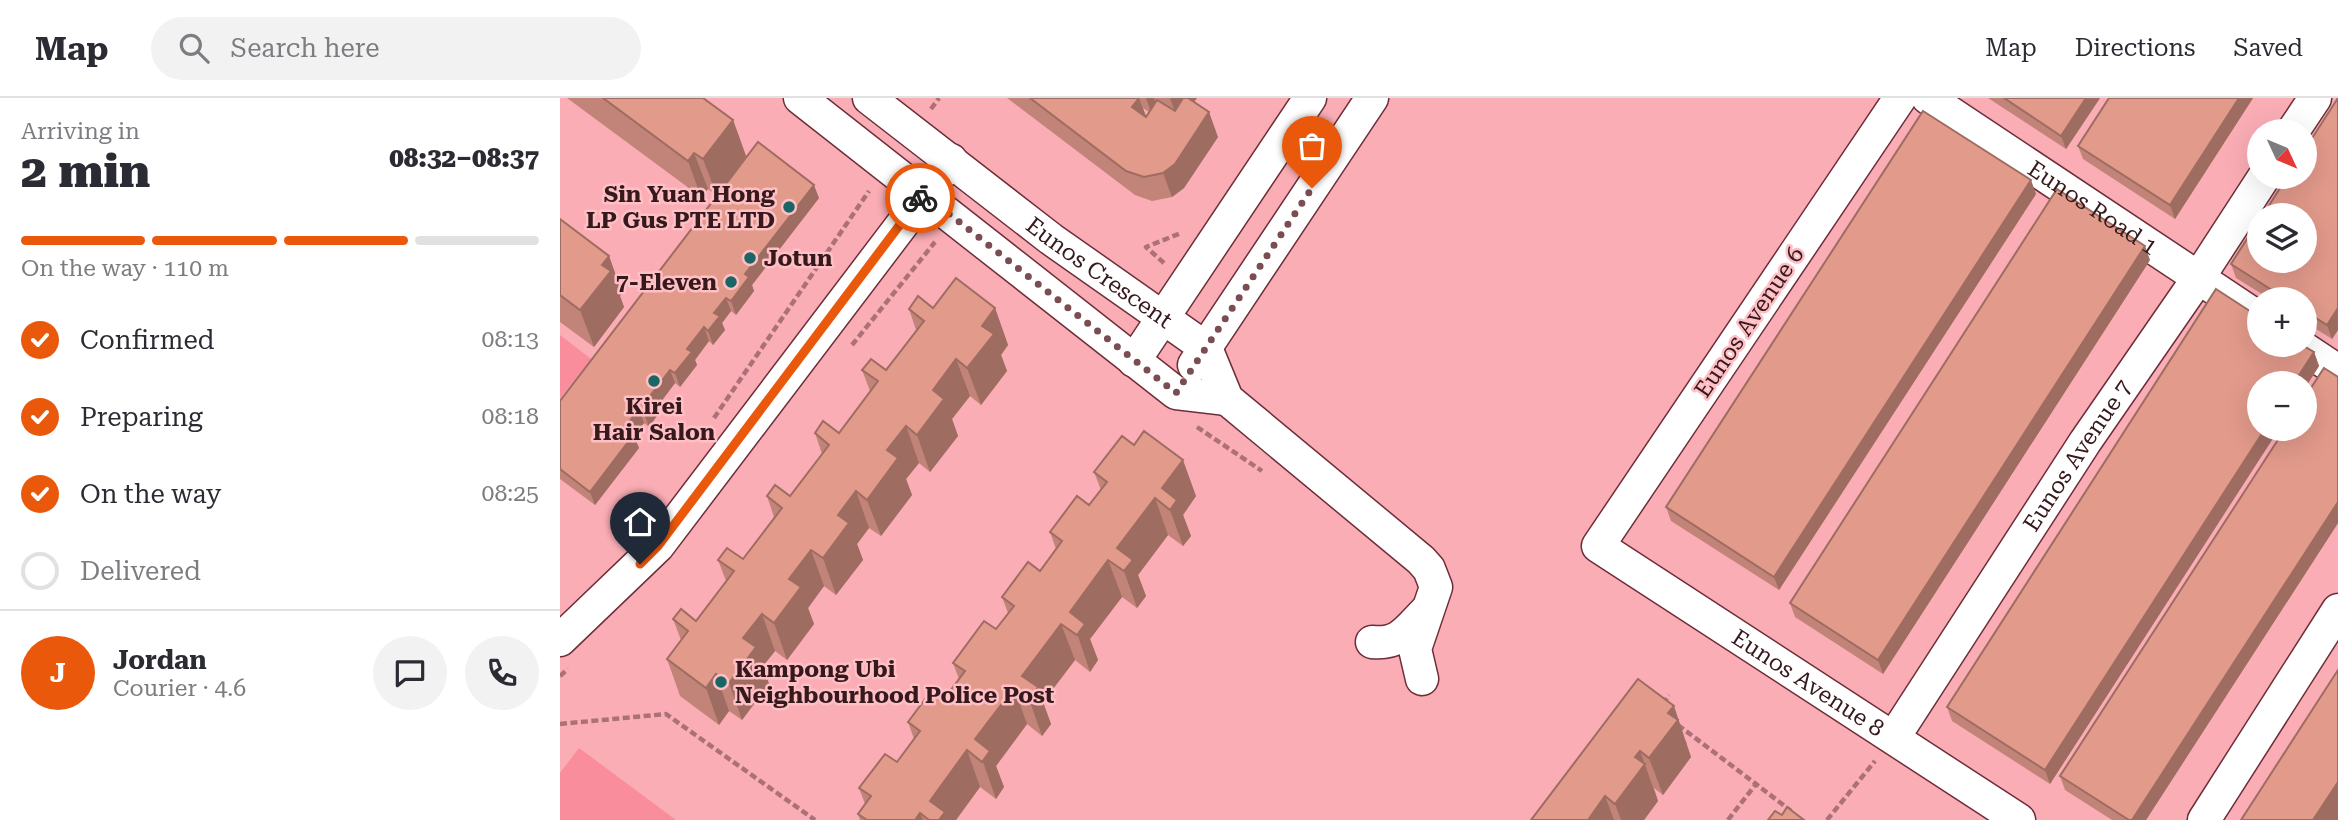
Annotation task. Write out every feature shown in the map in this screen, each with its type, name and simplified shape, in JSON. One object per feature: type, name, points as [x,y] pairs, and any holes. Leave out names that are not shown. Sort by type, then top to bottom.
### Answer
[{"type":"street","name":"Eunos Crescent","points":[[800,98],[1176,393]]},
{"type":"street","name":"Eunos Crescent","points":[[869,98],[1051,239],[1206,348]]},
{"type":"street","points":[[1134,361],[1310,98]]},
{"type":"street","points":[[1227,399],[1176,393],[1372,98]]},
{"type":"street","name":"Eunos Avenue 6","points":[[1598,546],[1900,98]]},
{"type":"street","name":"Eunos Road 1","points":[[1928,98],[2247,310]]},
{"type":"street","points":[[2301,119],[2315,98]]},
{"type":"street","points":[[560,640],[658,546],[951,160]]},
{"type":"street","name":"Eunos Avenue 7","points":[[1894,737],[2085,442],[2256,189]]},
{"type":"street","points":[[1206,348],[1227,399],[1421,560],[1435,579],[1436,587],[1415,649],[1422,679]]},
{"type":"street","points":[[2317,357],[2338,371]]},
{"type":"street","name":"Eunos Avenue 8","points":[[1598,546],[2019,820]]},
{"type":"street","points":[[1372,642],[1386,644],[1397,640],[1431,604]]},
{"type":"street","points":[[2204,820],[2338,610]]},
{"type":"path","points":[[706,428],[870,190]]},
{"type":"path","points":[[1194,426],[1263,472]]},
{"type":"path","points":[[1659,710],[1669,695]]},
{"type":"path","points":[[560,724],[666,714],[815,820]]},
{"type":"path","points":[[1670,719],[1793,813]]},
{"type":"path","points":[[1828,820],[1894,737]]},
{"type":"path","points":[[1728,820],[1756,784]]},
{"type":"shaded area","points":[[560,335],[591,359],[560,398]]},
{"type":"shaded area","points":[[579,748],[676,820],[560,820],[560,773]]},
{"type":"building","points":[[603,98],[703,98],[733,120],[703,159],[694,153],[688,161]]},
{"type":"building","points":[[1030,98],[1139,98],[1132,107],[1146,117],[1157,100],[1175,111],[1183,98],[1188,98],[1209,112],[1175,164],[1163,173],[1144,177],[1126,171]]},
{"type":"building","points":[[2004,98],[2086,98],[2061,136]]},
{"type":"building","points":[[2109,98],[2239,98],[2170,205],[2078,146]]},
{"type":"building","points":[[2338,98],[2338,308],[2327,325],[2317,319],[2317,287],[2267,287],[2231,264],[2247,239],[2247,273],[2317,273],[2317,203],[2271,203],[2279,189],[2317,189],[2317,130]]},
{"type":"building","points":[[1923,111],[2031,180],[1774,577],[1666,507]]},
{"type":"building","points":[[758,142],[814,185],[745,274],[749,277],[731,301],[726,298],[714,313],[720,316],[708,331],[704,327],[687,349],[692,352],[675,373],[670,370],[650,396],[654,399],[644,413],[639,409],[625,427],[634,434],[590,492],[560,469],[560,401]]},
{"type":"building","points":[[2057,189],[2145,246],[1878,660],[1790,603]]},
{"type":"building","points":[[560,219],[609,256],[602,265],[611,271],[580,310],[560,295]]},
{"type":"building","points":[[956,278],[995,308],[982,326],[994,334],[967,368],[956,359],[933,390],[944,399],[917,435],[906,426],[887,450],[898,458],[867,500],[856,491],[838,515],[849,523],[823,558],[811,550],[789,579],[801,587],[774,623],[762,614],[743,638],[756,647],[729,683],[716,674],[706,688],[667,659],[688,631],[673,619],[681,609],[696,621],[734,571],[718,560],[727,548],[743,559],[782,508],[767,496],[775,485],[790,496],[829,445],[815,433],[823,421],[839,433],[878,381],[862,370],[871,359],[886,370],[924,321],[909,309],[918,296],[933,308]]},
{"type":"building","points":[[2216,289],[2247,309],[2247,357],[2311,357],[2302,371],[2247,371],[2247,441],[2257,441],[2045,770],[1947,707]]},
{"type":"building","points":[[2324,368],[2338,377],[2338,502],[2132,820],[2129,820],[2060,776],[2277,441],[2317,441],[2317,379]]},
{"type":"building","points":[[1144,431],[1183,460],[1162,488],[1177,500],[1170,510],[1155,498],[1117,548],[1133,560],[1124,571],[1108,560],[1070,612],[1085,624],[1077,635],[1061,624],[1022,676],[1038,687],[1029,699],[1014,688],[975,739],[990,751],[982,762],[967,750],[930,801],[945,812],[939,820],[929,820],[920,813],[915,820],[867,820],[858,814],[871,796],[859,788],[885,754],[897,762],[920,731],[908,722],[935,686],[947,695],[965,671],[953,663],[984,621],[996,629],[1014,606],[1002,597],[1028,562],[1040,571],[1062,541],[1050,532],[1077,496],[1089,505],[1107,482],[1094,472],[1122,436],[1134,445]]},
{"type":"building","points":[[2338,670],[2338,782],[2313,820],[2241,820]]},
{"type":"building","points":[[1638,679],[1674,706],[1668,713],[1678,720],[1649,758],[1640,751],[1635,757],[1645,764],[1615,804],[1605,796],[1588,820],[1531,820]]},
{"type":"building","points":[[1787,807],[1804,820],[1768,820],[1775,811],[1782,815]]},
{"type":"way so far","points":[[920,198],[924,194],[1176,393],[1312,188]]},
{"type":"place","name":"Sin Yuan Hong LP Gus PTE LTD","points":[[789,207]]},
{"type":"place","name":"Jotun","points":[[750,258]]},
{"type":"place","name":"7-Eleven","points":[[731,282]]},
{"type":"place","name":"Kirei Hair Salon","points":[[654,381]]},
{"type":"place","name":"Kampong Ubi Neighbourhood Police Post","points":[[721,682]]},
{"type":"route","points":[[640,564],[658,546],[920,198]]}]
